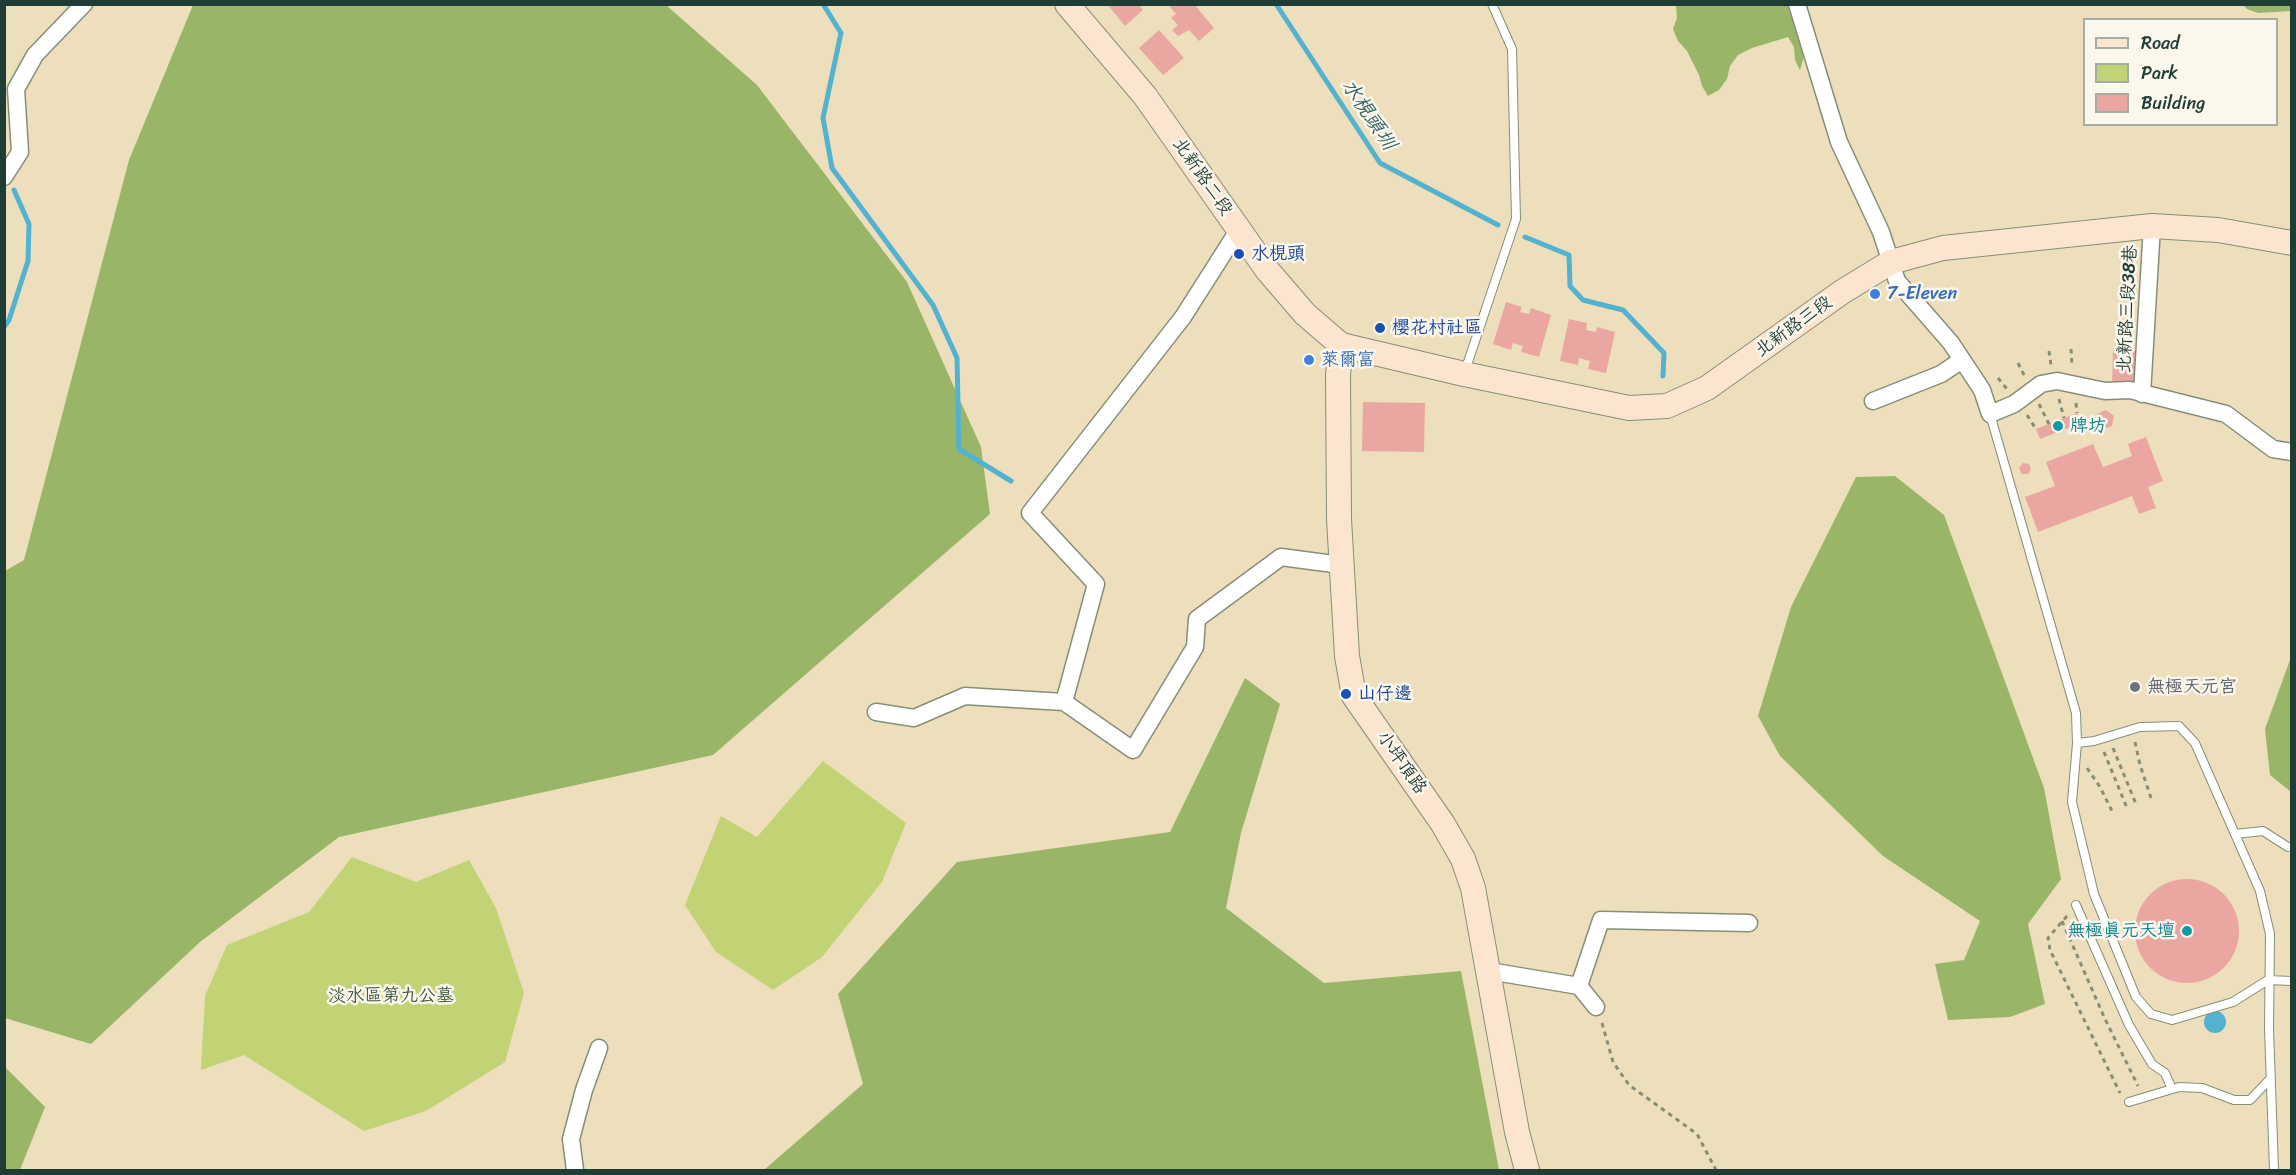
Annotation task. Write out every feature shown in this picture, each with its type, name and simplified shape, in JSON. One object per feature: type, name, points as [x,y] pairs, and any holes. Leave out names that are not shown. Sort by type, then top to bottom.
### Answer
[{"type":"main road","name":"北新路二段","points":[[1067,4],[1145,96],[1268,271],[1305,315],[1341,345]]},
{"type":"main road","name":"北新路三段","points":[[1341,345],[1464,374],[1629,408],[1667,406],[1707,388],[1842,292],[1892,262],[1943,249],[2152,226],[2218,230],[2292,243]]},
{"type":"main road","name":"北新路三段","points":[[2253,236],[2292,255]]},
{"type":"main road","name":"小坪頂路","points":[[1341,345],[1338,375],[1339,519],[1347,656],[1354,696],[1430,805],[1463,859],[1473,888],[1490,971],[1517,1132],[1527,1170]]},
{"type":"street","points":[[4,177],[20,152],[15,89],[35,55],[84,4]]},
{"type":"street","points":[[1797,4],[1839,142],[1881,232],[1897,281],[1939,328],[1962,360],[1982,390],[1990,414],[2014,404],[2041,384],[2057,381],[2105,390],[2130,390],[2226,414],[2273,449],[2292,452]]},
{"type":"street","name":"北新路三段38巷","points":[[2142,394],[2152,226]]},
{"type":"street","points":[[1064,702],[1096,584],[1030,513],[1183,317],[1239,229]]},
{"type":"street","points":[[1873,401],[1941,374],[1962,360]]},
{"type":"street","points":[[876,712],[914,718],[964,696],[1064,702],[1133,750],[1195,647],[1197,619],[1281,557],[1341,565]]},
{"type":"street","points":[[1579,986],[1601,920],[1749,923]]},
{"type":"street","points":[[1490,971],[1579,986],[1596,1007]]},
{"type":"street","points":[[575,1170],[570,1139],[599,1048]]},
{"type":"lane","points":[[1464,374],[1516,219],[1512,49],[1492,4]]},
{"type":"lane","points":[[1990,414],[2076,713],[2077,742],[2072,802],[2094,894],[2136,997],[2151,1014],[2172,1020],[2234,1002],[2268,980],[2292,981]]},
{"type":"lane","points":[[2077,742],[2094,741],[2140,727],[2179,726],[2195,743],[2260,891],[2270,934],[2268,980],[2274,1170]]},
{"type":"lane","points":[[2235,834],[2263,831],[2288,847]]},
{"type":"lane","points":[[2076,905],[2129,1025],[2152,1064],[2165,1073],[2172,1089]]},
{"type":"lane","points":[[2129,1102],[2179,1087],[2202,1088],[2234,1100],[2250,1100],[2270,1079]]},
{"type":"path","points":[[2071,350],[2073,365]]},
{"type":"path","points":[[2049,351],[2052,366]]},
{"type":"path","points":[[2018,363],[2025,376]]},
{"type":"path","points":[[1998,378],[2008,391]]},
{"type":"path","points":[[2058,393],[2064,418]]},
{"type":"path","points":[[2038,402],[2049,424]]},
{"type":"path","points":[[2027,415],[2036,429]]},
{"type":"path","points":[[2135,741],[2151,798]]},
{"type":"path","points":[[2114,748],[2136,804]]},
{"type":"path","points":[[2104,752],[2127,808]]},
{"type":"path","points":[[2084,764],[2113,813]]},
{"type":"path","points":[[2062,921],[2104,1019],[2143,1097]]},
{"type":"path","points":[[2048,938],[2050,950],[2120,1094],[2129,1102]]},
{"type":"path","points":[[1596,1007],[1613,1062],[1629,1085],[1697,1134],[1716,1170]]},
{"type":"green space","points":[[193,5],[666,5],[757,85],[907,282],[981,447],[990,514],[713,755],[339,837],[200,942],[91,1044],[5,1018],[5,571],[24,560],[129,160]]},
{"type":"green space","points":[[1676,5],[1791,5],[1804,56],[1800,70],[1795,60],[1794,47],[1788,37],[1752,48],[1738,55],[1719,90],[1708,96],[1687,51],[1678,41],[1673,29],[1677,18]]},
{"type":"green space","points":[[2243,5],[2291,5],[2291,11],[2258,13]]},
{"type":"green space","points":[[1895,476],[1944,515],[2044,788],[2061,879],[2028,924],[2045,1004],[2010,1017],[1948,1020],[1935,964],[1964,960],[1980,921],[1883,856],[1780,756],[1758,716],[1791,607],[1856,477]]},
{"type":"green space","points":[[2291,657],[2291,792],[2270,775],[2265,729]]},
{"type":"green space","points":[[1245,678],[1280,704],[1241,833],[1226,908],[1324,983],[1461,971],[1499,1170],[764,1170],[863,1084],[838,994],[957,862],[1170,832]]},
{"type":"green space","points":[[823,761],[906,823],[882,882],[822,957],[773,990],[716,952],[685,905],[721,816],[757,837]]},
{"type":"green space","name":"淡水區第九公墓","points":[[352,857],[416,882],[469,860],[496,908],[524,993],[505,1062],[426,1111],[364,1131],[244,1055],[201,1070],[205,996],[227,945],[309,912]]},
{"type":"green space","points":[[4,1066],[45,1107],[20,1170],[5,1170]]},
{"type":"water","points":[[2215,1011],[2225,1018],[2226,1022],[2219,1032],[2215,1033],[2205,1026],[2204,1022],[2211,1012]]},
{"type":"building","points":[[1107,4],[1138,4],[1143,10],[1125,26]]},
{"type":"building","points":[[1172,4],[1194,4],[1214,28],[1199,41],[1189,30],[1178,36],[1172,30],[1178,25],[1171,18],[1176,14],[1170,7]]},
{"type":"building","points":[[1159,30],[1184,58],[1163,75],[1139,48]]},
{"type":"building","points":[[1506,302],[1522,307],[1520,312],[1529,314],[1531,308],[1551,315],[1539,357],[1521,352],[1523,346],[1513,343],[1511,350],[1493,344]]},
{"type":"building","points":[[1569,319],[1587,323],[1586,330],[1596,332],[1597,327],[1615,332],[1606,373],[1588,369],[1590,361],[1579,358],[1578,365],[1560,361]]},
{"type":"building","points":[[2113,350],[2140,351],[2139,388],[2112,388]]},
{"type":"building","points":[[1363,402],[1425,403],[1424,452],[1362,451]]},
{"type":"building","points":[[2106,410],[2114,416],[2112,426],[2103,429],[2096,423],[2097,414]]},
{"type":"building","name":"牌坊","points":[[2077,413],[2081,423],[2040,439],[2036,429]]},
{"type":"building","points":[[2146,437],[2163,481],[2148,487],[2156,508],[2139,514],[2132,496],[2038,532],[2025,497],[2055,486],[2046,462],[2093,444],[2103,467],[2132,456],[2128,444]]},
{"type":"building","points":[[2023,463],[2029,464],[2031,469],[2028,474],[2022,474],[2019,468]]},
{"type":"building","name":"無極真元天壇","points":[[2187,879],[2207,883],[2224,894],[2235,911],[2239,931],[2235,951],[2224,968],[2207,979],[2187,983],[2167,979],[2150,968],[2139,951],[2135,931],[2139,911],[2150,894],[2167,883]]},
{"type":"waterway","points":[[823,4],[841,33],[823,118],[832,168],[933,305],[957,358],[959,449],[1011,481]]},
{"type":"waterway","name":"水梘頭圳","points":[[1276,4],[1380,163],[1498,225]]},
{"type":"waterway","points":[[4,327],[9,320],[28,261],[29,224],[14,190]]},
{"type":"waterway","name":"水梘頭圳","points":[[1525,237],[1569,255],[1570,286],[1583,300],[1623,310],[1664,353],[1663,376]]},
{"type":"place","name":"水梘頭","points":[[1239,254]]},
{"type":"place","name":"7-Eleven","points":[[1875,294]]},
{"type":"place","name":"櫻花村社區","points":[[1380,328]]},
{"type":"place","name":"萊爾富","points":[[1309,360]]},
{"type":"place","name":"牌坊","points":[[2058,426]]},
{"type":"place","name":"無極天元宮","points":[[2135,687]]},
{"type":"place","name":"山仔邊","points":[[1346,694]]},
{"type":"place","name":"無極真元天壇","points":[[2187,931]]}]
